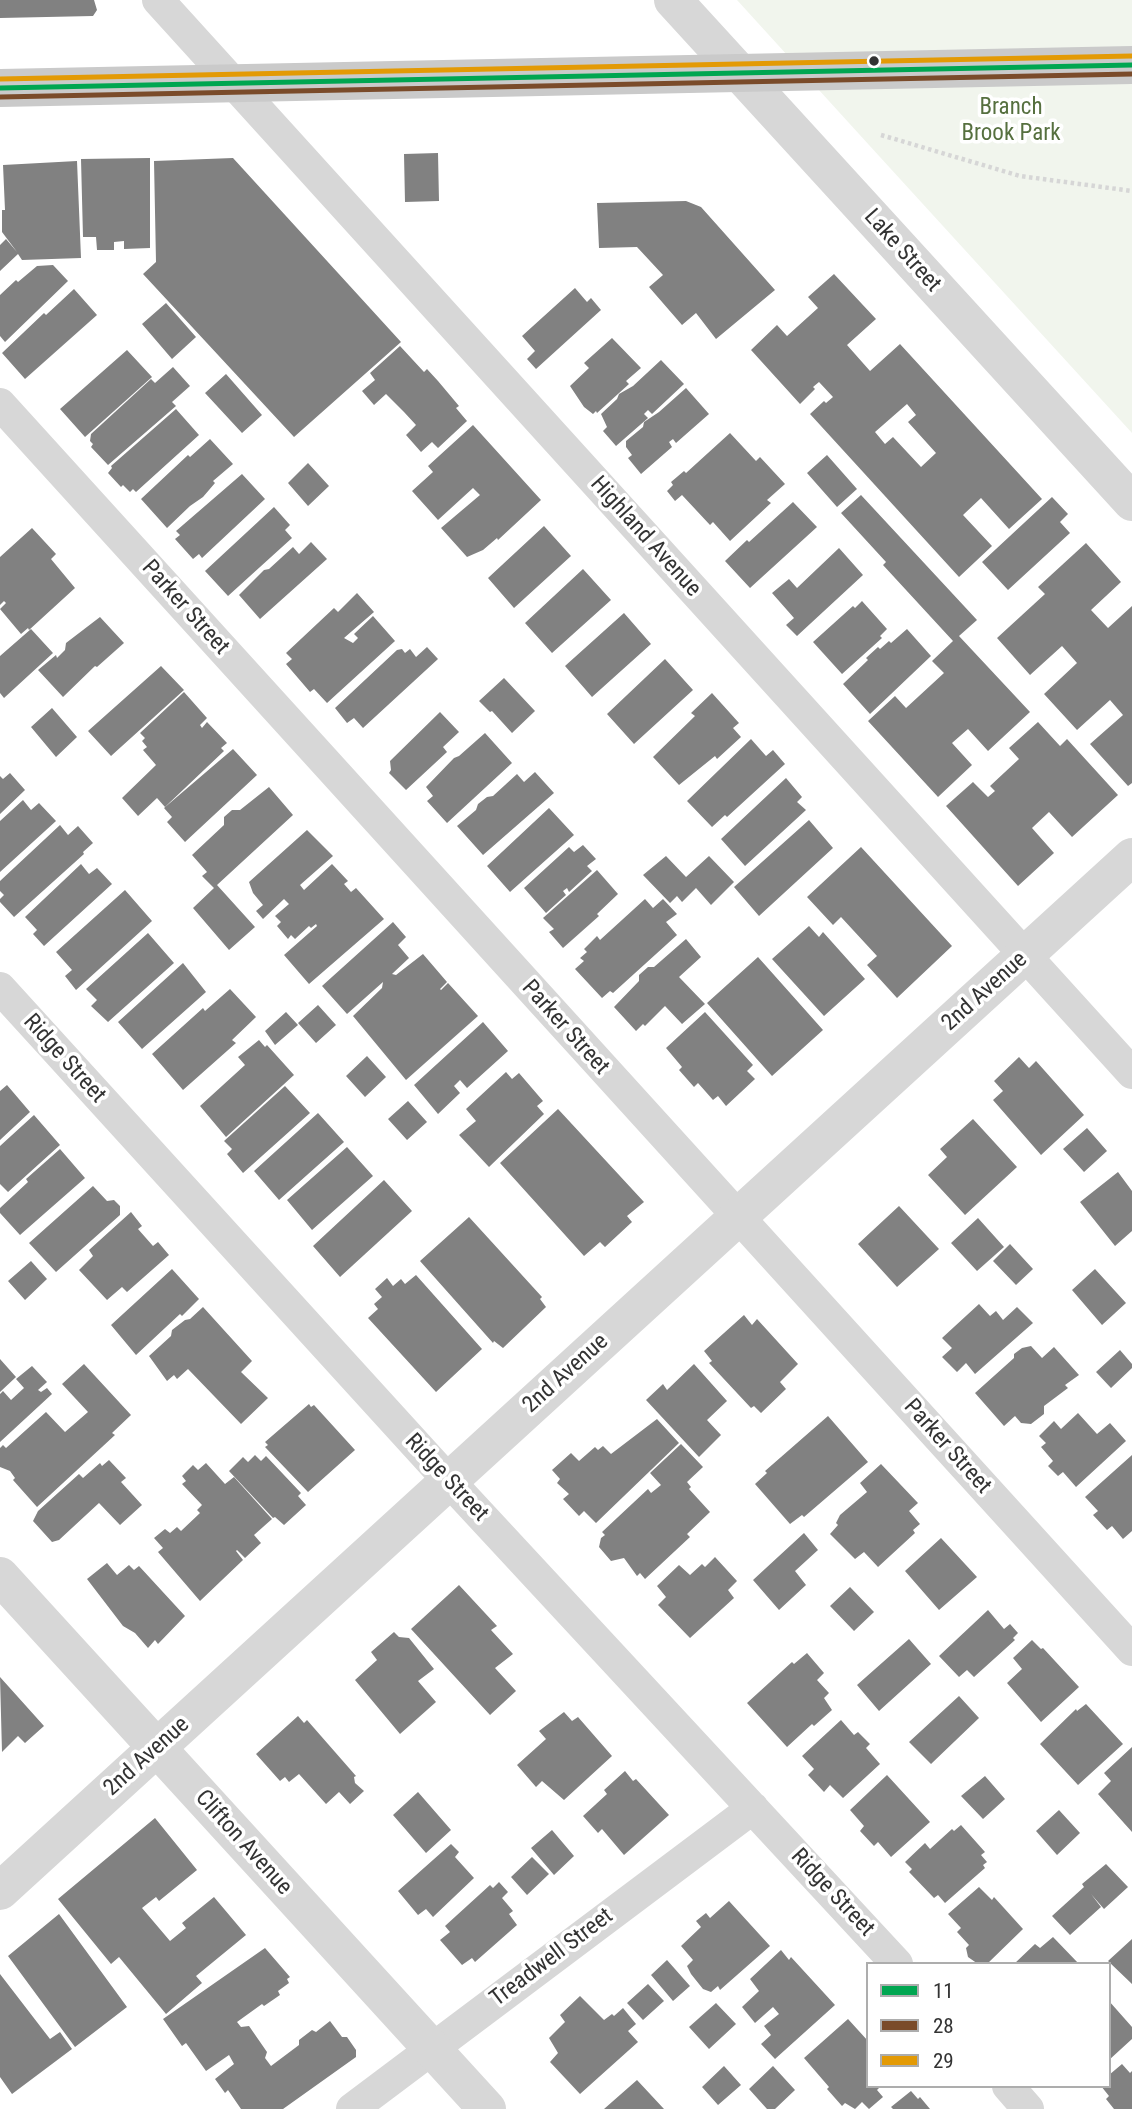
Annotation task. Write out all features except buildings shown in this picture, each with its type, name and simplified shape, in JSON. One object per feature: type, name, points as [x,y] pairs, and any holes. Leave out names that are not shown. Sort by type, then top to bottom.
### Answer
[{"type":"main road","points":[[0,88],[1132,65]]},
{"type":"street","name":"Highland Avenue","points":[[158,0],[1132,1073]]},
{"type":"street","name":"Lake Street","points":[[673,0],[1132,502]]},
{"type":"street","name":"Parker Street","points":[[0,404],[1132,1650]]},
{"type":"street","name":"2nd Avenue","points":[[0,1891],[1132,857]]},
{"type":"street","name":"Ridge Street","points":[[0,988],[449,1481],[895,1962]]},
{"type":"street","name":"Clifton Avenue","points":[[0,1576],[487,2109]]},
{"type":"street","name":"Treadwell Street","points":[[352,2109],[753,1808]]},
{"type":"street","points":[[1010,2088],[1028,2109]]},
{"type":"path","points":[[881,135],[1020,176],[1132,191]]},
{"type":"green space","name":"Branch Brook Park","points":[[737,0],[1132,0],[1132,433],[869,145]]},
{"type":"transit line","name":"29","points":[[0,79],[1132,56]]},
{"type":"transit line","name":"11","points":[[0,88],[1132,65]]},
{"type":"transit line","name":"28","points":[[0,97],[1132,74]]}]
